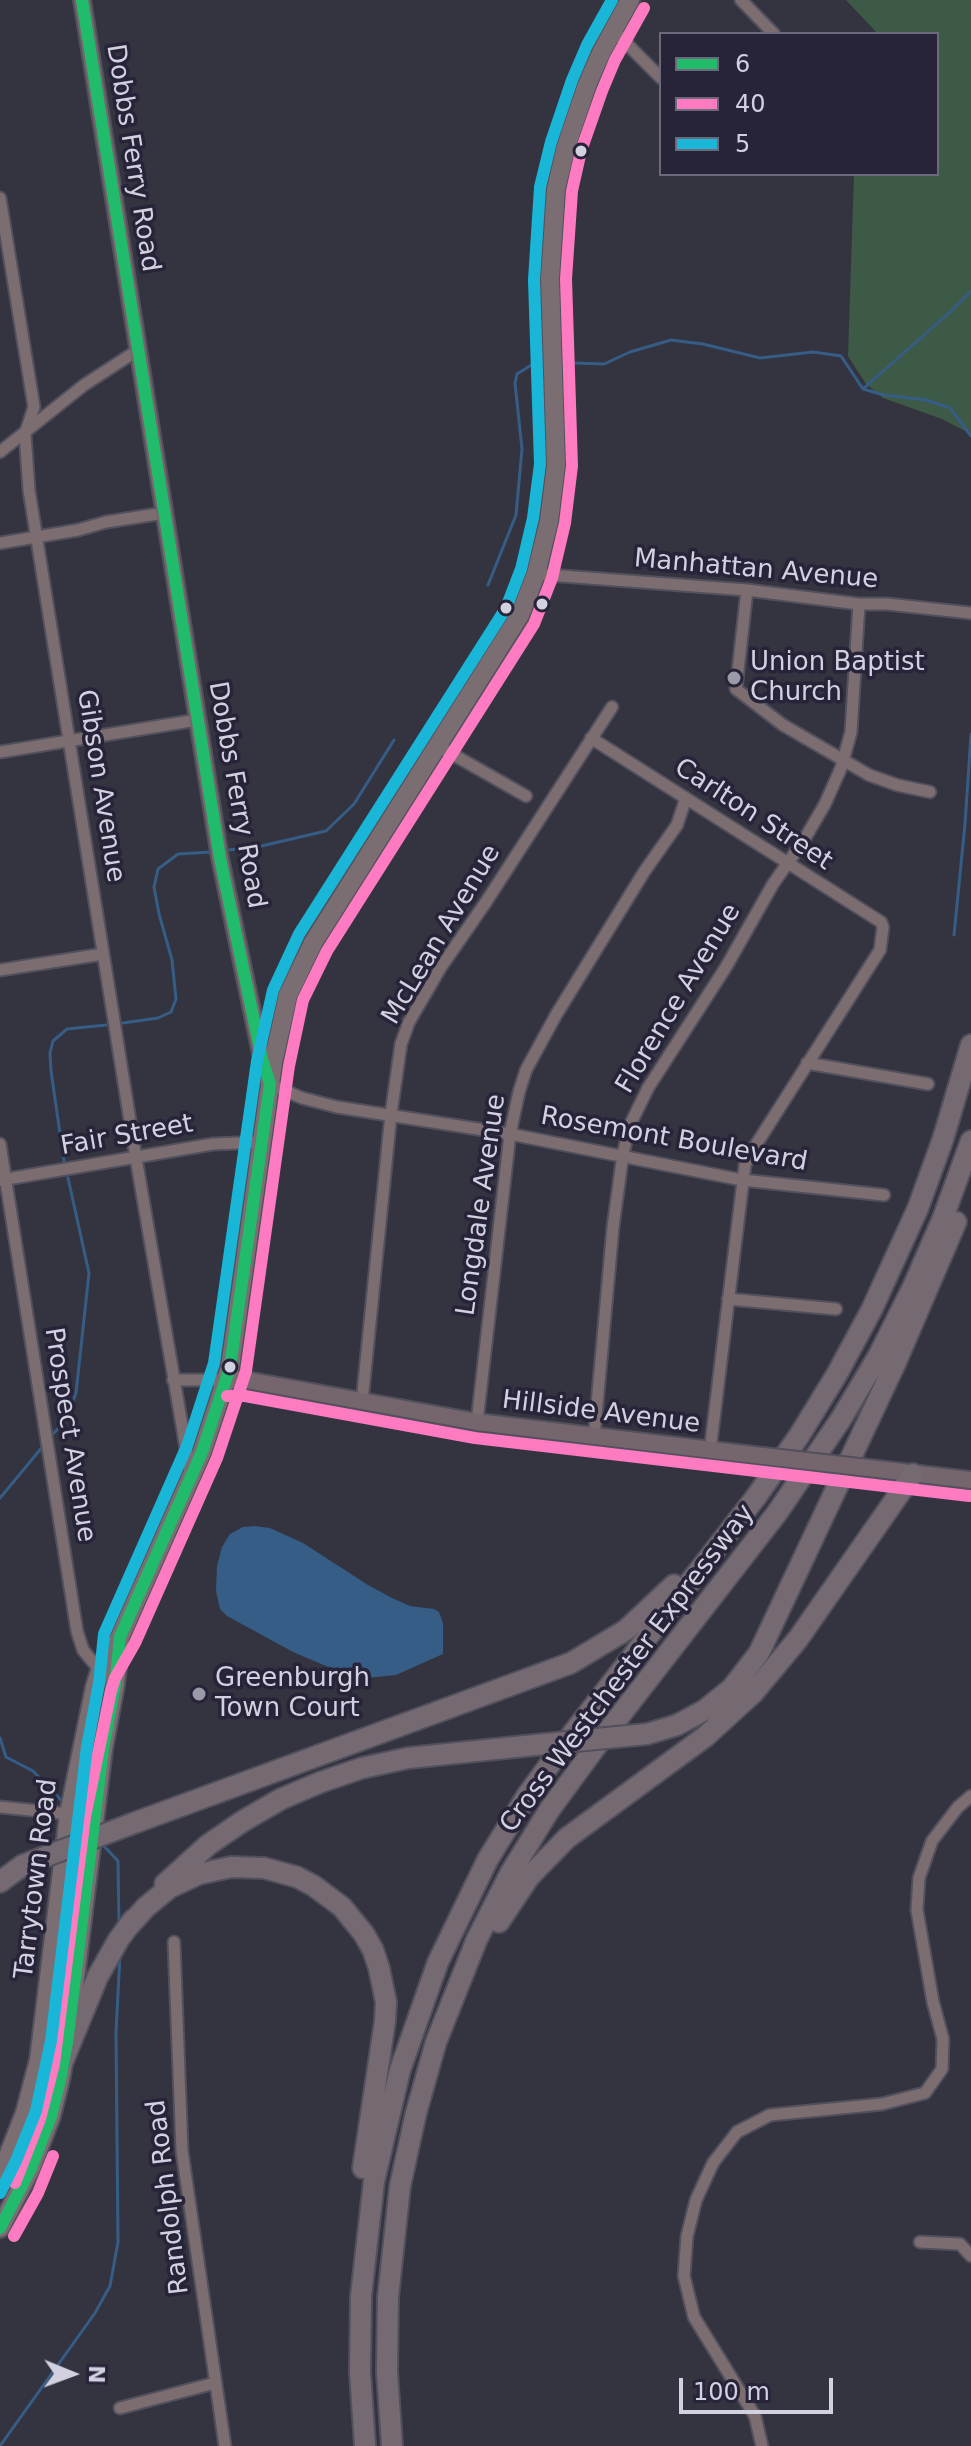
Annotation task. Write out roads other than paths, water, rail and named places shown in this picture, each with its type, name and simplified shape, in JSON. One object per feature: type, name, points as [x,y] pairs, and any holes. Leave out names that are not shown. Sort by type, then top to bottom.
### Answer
[{"type":"highway","name":"Cross Westchester Expressway","points":[[365,2446],[360,2372],[361,2296],[381,2144],[411,2034],[453,1928],[488,1859],[528,1794],[756,1497],[837,1374],[888,1276],[918,1208],[971,1045]]},
{"type":"highway","name":"Cross Westchester Expressway","points":[[392,2446],[387,2372],[391,2260],[407,2150],[436,2042],[477,1939],[511,1872],[537,1830],[594,1749],[785,1503],[860,1388],[923,1265],[971,1141]]},
{"type":"highway","points":[[63,2061],[98,1976],[127,1928],[161,1887],[208,1845],[261,1810],[340,1775],[396,1761],[647,1734],[677,1725],[705,1710],[732,1688],[759,1653],[912,1327],[971,1179]]},
{"type":"highway","points":[[436,2042],[497,1926],[529,1877],[581,1826],[706,1736],[753,1693],[798,1639],[913,1474]]},
{"type":"highway","points":[[0,1882],[23,1865],[530,1679],[589,1653],[642,1616],[756,1497]]},
{"type":"highway","points":[[127,1928],[157,1897],[176,1884],[215,1870],[248,1867],[280,1872],[314,1886],[342,1907],[364,1934],[379,1968],[386,2002],[353,2256],[351,2290],[360,2372]]},
{"type":"main road","name":"Dobbs Ferry Road","points":[[82,0],[220,858],[262,1059],[270,1084]]},
{"type":"main road","name":"Tarrytown Road","points":[[0,2177],[22,2122],[39,2060],[69,1814],[77,1765],[100,1671],[120,1637],[191,1477],[227,1380],[283,1012],[303,959],[520,615],[536,574],[549,521],[556,465],[550,288],[555,196],[580,103],[594,68],[630,0]]},
{"type":"main road","name":"Hillside Avenue","points":[[227,1380],[246,1380],[477,1422],[594,1438],[971,1480]]},
{"type":"main road","name":"Tarrytown Road","points":[[0,2228],[24,2185],[56,2098],[120,1637]]},
{"type":"street","points":[[741,0],[772,32]]},
{"type":"street","points":[[613,30],[659,76]]},
{"type":"street","name":"Gibson Avenue","points":[[0,198],[34,407],[25,447],[29,490],[136,1158],[191,1477]]},
{"type":"street","points":[[0,452],[84,385],[138,350]]},
{"type":"street","points":[[0,543],[164,513]]},
{"type":"street","name":"Manhattan Avenue","points":[[536,574],[747,590],[859,604],[971,613]]},
{"type":"street","points":[[747,590],[736,689],[783,725],[869,775],[930,792]]},
{"type":"street","name":"Florence Avenue","points":[[594,1438],[613,1227],[630,1125],[648,1088],[825,804],[841,768],[851,732],[859,604]]},
{"type":"street","name":"McLean Avenue","points":[[362,1402],[397,1061],[409,1022],[441,967],[612,707]]},
{"type":"street","points":[[0,752],[197,720]]},
{"type":"street","name":"Carlton Street","points":[[591,738],[881,922],[883,935],[880,950],[807,1063]]},
{"type":"street","points":[[438,746],[526,796]]},
{"type":"street","name":"Longdale Avenue","points":[[477,1422],[510,1134],[526,1070],[644,872],[677,825],[686,798]]},
{"type":"street","points":[[0,970],[103,954]]},
{"type":"street","points":[[710,1451],[742,1180],[752,1151],[807,1063],[928,1084]]},
{"type":"street","name":"Rosemont Boulevard","points":[[270,1084],[302,1098],[337,1107],[623,1154],[742,1180],[884,1195]]},
{"type":"street","name":"Fair Street","points":[[2,1180],[213,1144],[262,1142]]},
{"type":"street","name":"Prospect Avenue","points":[[0,1144],[2,1180],[77,1631],[83,1650],[115,1685]]},
{"type":"street","points":[[728,1299],[836,1309]]},
{"type":"street","points":[[173,1380],[227,1380]]},
{"type":"street","points":[[762,2446],[755,2416],[694,2317],[684,2276],[687,2236],[696,2200],[713,2163],[737,2132],[770,2115],[882,2104],[925,2093],[942,2069],[943,2039],[933,2002],[917,1910],[919,1878],[932,1841],[958,1807],[971,1796]]},
{"type":"street","points":[[0,1807],[69,1814],[94,1812]]},
{"type":"street","name":"Randolph Road","points":[[174,1942],[180,2131],[225,2446]]},
{"type":"street","points":[[920,2242],[960,2244],[971,2256]]},
{"type":"street","points":[[120,2408],[215,2383]]},
{"type":"water","points":[[243,1527],[270,1528],[303,1543],[392,1598],[410,1606],[439,1612],[443,1623],[443,1654],[396,1675],[366,1678],[293,1652],[227,1616],[220,1609],[216,1591],[222,1547],[230,1534]]},
{"type":"waterway","points":[[864,388],[971,291]]},
{"type":"waterway","points":[[574,363],[604,364],[630,352],[671,340],[703,344],[760,358],[813,352],[841,356],[863,389],[926,400],[950,408],[971,436]]},
{"type":"waterway","points":[[488,585],[516,515],[522,449],[515,383],[517,374],[533,364]]},
{"type":"waterway","points":[[954,935],[971,734]]},
{"type":"waterway","points":[[228,850],[257,847],[326,831],[354,804],[394,740]]},
{"type":"waterway","points":[[123,1023],[158,1018],[171,1012],[176,999],[172,960],[154,887],[158,869],[178,854],[211,852]]},
{"type":"waterway","points":[[64,1161],[51,1071],[53,1041],[67,1029],[106,1025]]},
{"type":"waterway","points":[[52,1435],[67,1419],[76,1393],[89,1273],[68,1178]]},
{"type":"waterway","points":[[0,1498],[44,1445]]},
{"type":"waterway","points":[[0,1738],[6,1757],[33,1771],[65,1804]]},
{"type":"waterway","points":[[102,1844],[118,1861],[119,1926]]},
{"type":"waterway","points":[[0,2446],[95,2313],[110,2286],[118,2242],[116,2032],[120,1955]]},
{"type":"place","name":"Union Baptist Church","points":[[734,678]]},
{"type":"place","name":"Greenburgh Town Court","points":[[199,1694]]}]
